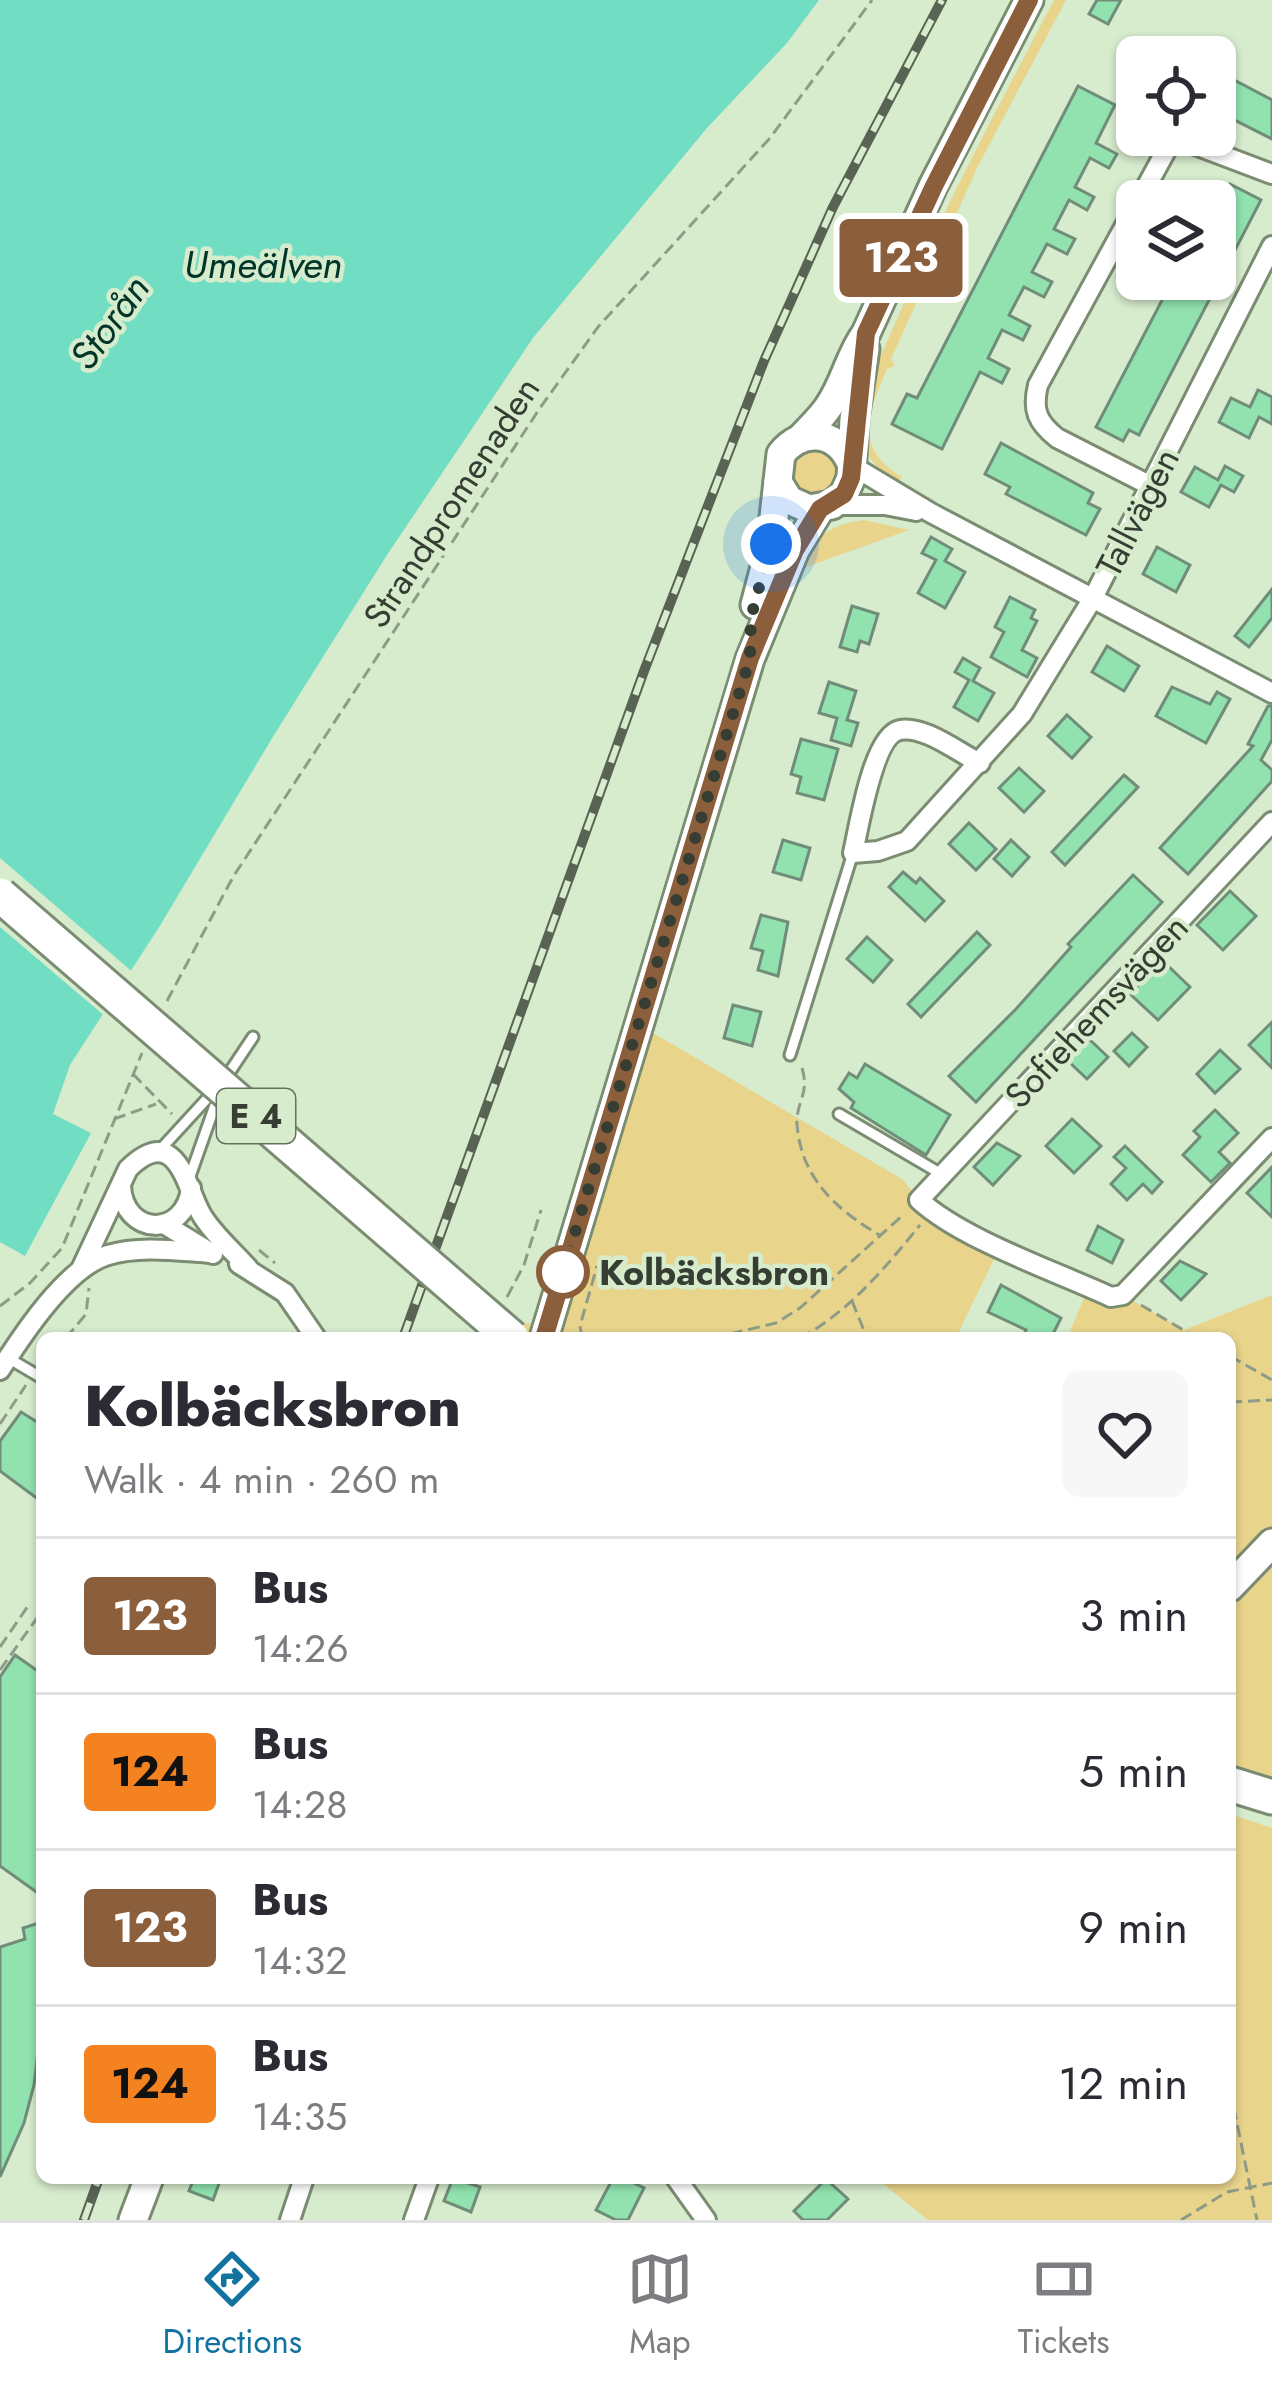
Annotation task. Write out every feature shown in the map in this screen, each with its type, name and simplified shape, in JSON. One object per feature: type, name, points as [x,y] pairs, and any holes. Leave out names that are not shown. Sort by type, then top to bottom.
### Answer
[{"type":"highway","name":"E 4","points":[[0,895],[505,1332]]},
{"type":"highway","name":"E 4","points":[[0,916],[478,1332]]},
{"type":"highway","points":[[1236,1786],[1272,1797]]},
{"type":"highway","points":[[1236,1808],[1272,1818]]},
{"type":"main road","points":[[750,658],[751,617],[768,561],[781,454],[828,408],[1029,0]]},
{"type":"main road","points":[[546,1332],[750,658],[795,550],[826,507],[844,494],[851,478],[866,333]]},
{"type":"main road","points":[[802,437],[814,435],[836,442],[850,463]]},
{"type":"main road","points":[[778,482],[799,506],[826,507]]},
{"type":"main road","points":[[1236,1582],[1272,1543]]},
{"type":"main road","points":[[1236,1585],[1272,1563]]},
{"type":"main road","points":[[133,2220],[147,2184]]},
{"type":"street","points":[[1150,485],[1046,429],[1034,410],[1038,385],[1168,147],[1178,141],[1190,142],[1272,174]]},
{"type":"street","name":"Tallvägen","points":[[853,853],[894,848],[907,841],[1022,714],[1093,598],[1272,247]]},
{"type":"street","points":[[850,463],[932,513],[1272,693]]},
{"type":"street","points":[[826,507],[885,505],[932,513]]},
{"type":"street","points":[[853,853],[878,753],[889,735],[899,730],[921,733],[980,764]]},
{"type":"street","name":"Sofiehemsvägen","points":[[925,1206],[943,1175],[1272,822]]},
{"type":"street","points":[[925,1206],[1111,1297],[1123,1295],[1272,1138]]},
{"type":"street","points":[[4,1364],[29,1325],[81,1269],[133,1163],[155,1155],[178,1163],[201,1215],[248,1268]]},
{"type":"street","points":[[122,1182],[124,1206],[135,1218],[248,1268],[285,1294],[312,1332]]},
{"type":"street","points":[[81,1269],[184,1211],[190,1184]]},
{"type":"street","points":[[107,1255],[155,1250],[212,1253]]},
{"type":"street","points":[[290,2220],[302,2184]]},
{"type":"street","points":[[413,2220],[427,2184]]},
{"type":"street","points":[[680,2184],[706,2220]]},
{"type":"lane","points":[[790,1054],[853,853]]},
{"type":"lane","points":[[155,1155],[225,1079],[253,1036]]},
{"type":"lane","points":[[190,1184],[225,1079]]},
{"type":"lane","points":[[838,1114],[943,1175]]},
{"type":"lane","points":[[4,1364],[36,1375]]},
{"type":"path","name":"Strandpromenaden","points":[[159,1017],[233,877],[540,408],[632,288],[770,138],[872,0]]},
{"type":"path","points":[[796,1037],[807,1084],[797,1124],[802,1153],[816,1181],[840,1211],[881,1236]]},
{"type":"path","points":[[0,1306],[40,1274],[62,1248],[141,1054]]},
{"type":"path","points":[[132,1073],[176,1118]]},
{"type":"path","points":[[112,1120],[158,1103]]},
{"type":"path","points":[[742,1332],[788,1316],[881,1236],[925,1206]]},
{"type":"path","points":[[811,1332],[885,1268],[925,1206]]},
{"type":"path","points":[[524,1265],[541,1210]]},
{"type":"path","points":[[581,1332],[597,1266]]},
{"type":"path","points":[[1123,1295],[1187,1332]]},
{"type":"path","points":[[851,1300],[865,1332]]},
{"type":"path","points":[[1236,1359],[1272,1380]]},
{"type":"path","points":[[0,1424],[36,1379]]},
{"type":"path","points":[[1236,1402],[1272,1400]]},
{"type":"path","points":[[0,1647],[30,1603]]},
{"type":"path","points":[[0,1670],[36,1619]]},
{"type":"path","points":[[1236,2116],[1257,2220]]},
{"type":"path","points":[[1181,2220],[1227,2192],[1272,2183]]},
{"type":"shaded area","points":[[1054,0],[1066,0],[978,166],[891,359],[895,366],[887,369],[875,400],[871,441],[886,466],[902,477],[899,481],[876,465],[863,441],[864,409],[873,377],[953,196]]},
{"type":"shaded area","points":[[836,442],[844,494],[798,506],[781,454]]},
{"type":"shaded area","points":[[864,520],[909,530],[795,571],[822,535]]},
{"type":"shaded area","points":[[636,1023],[902,1179],[919,1200],[1000,1247],[961,1332],[481,1332],[496,1324],[548,1323]]},
{"type":"shaded area","points":[[1089,1287],[1123,1295],[1184,1330],[1272,1295],[1272,1787],[1236,1776],[1236,1332],[1070,1332]]},
{"type":"shaded area","points":[[1236,1816],[1272,1828],[1272,2220],[928,2220],[883,2184],[1236,2184]]},
{"type":"water","name":"Umeälven","points":[[0,0],[819,0],[533,338],[387,555],[70,1065],[53,1114],[91,1133],[25,1256],[0,1242]]},
{"type":"pier","points":[[0,858],[136,975],[107,1018],[0,927]]},
{"type":"building","points":[[1097,0],[1121,0],[1108,24],[1089,14]]},
{"type":"building","points":[[1236,81],[1272,100],[1272,139],[1236,121]]},
{"type":"building","points":[[1078,86],[1115,105],[1096,143],[1116,156],[1109,168],[1090,158],[1075,187],[1094,197],[1087,210],[1069,200],[1054,229],[1075,239],[1067,254],[1047,244],[1032,272],[1052,282],[1044,297],[1024,287],[1009,315],[1030,326],[1023,340],[1002,330],[988,358],[1009,369],[1002,383],[980,372],[942,449],[892,424],[907,394],[917,398]]},
{"type":"building","points":[[1236,187],[1261,200],[1236,248]]},
{"type":"building","points":[[1162,300],[1209,300],[1139,435],[1129,430],[1123,441],[1096,427]]},
{"type":"building","points":[[1258,390],[1272,397],[1272,424],[1259,417],[1249,438],[1219,422],[1231,398],[1250,407]]},
{"type":"building","points":[[1001,443],[1093,493],[1088,503],[1100,509],[1086,535],[1006,494],[1010,487],[985,474]]},
{"type":"building","points":[[1225,466],[1243,476],[1234,492],[1221,485],[1209,507],[1181,492],[1195,467],[1218,480]]},
{"type":"building","points":[[931,537],[952,549],[945,561],[965,572],[945,608],[918,593],[936,560],[922,553]]},
{"type":"building","points":[[1157,547],[1190,565],[1176,592],[1143,574]]},
{"type":"building","points":[[1272,589],[1272,618],[1249,647],[1235,636]]},
{"type":"building","points":[[1010,597],[1035,610],[1031,618],[1037,621],[1022,650],[1037,658],[1027,677],[991,657],[1004,632],[995,627]]},
{"type":"building","points":[[852,606],[878,614],[869,644],[860,641],[857,652],[840,647]]},
{"type":"building","points":[[1107,646],[1139,666],[1124,691],[1092,672]]},
{"type":"building","points":[[963,658],[980,668],[973,681],[994,693],[978,721],[954,707],[969,680],[955,672]]},
{"type":"building","points":[[829,682],[856,691],[847,720],[858,723],[851,746],[831,740],[837,718],[819,713]]},
{"type":"building","points":[[1172,687],[1210,704],[1217,692],[1230,699],[1206,743],[1156,716]]},
{"type":"building","points":[[1272,706],[1272,740],[1261,760],[1272,770],[1272,781],[1188,874],[1160,848],[1253,746],[1248,744]]},
{"type":"building","points":[[1067,715],[1091,737],[1072,758],[1048,736]]},
{"type":"building","points":[[801,739],[838,749],[824,800],[797,793],[801,777],[791,774]]},
{"type":"building","points":[[1019,768],[1044,791],[1024,812],[999,788]]},
{"type":"building","points":[[1124,775],[1138,787],[1065,865],[1052,852]]},
{"type":"building","points":[[969,823],[996,849],[976,870],[949,844]]},
{"type":"building","points":[[783,840],[810,848],[801,880],[773,872]]},
{"type":"building","points":[[1011,840],[1029,857],[1012,876],[994,859]]},
{"type":"building","points":[[903,872],[916,883],[920,878],[944,901],[925,921],[889,887]]},
{"type":"building","points":[[1133,875],[1162,902],[976,1102],[949,1076],[1016,1009]]},
{"type":"building","points":[[1230,891],[1256,916],[1223,950],[1197,925]]},
{"type":"building","points":[[761,915],[788,922],[778,976],[758,970],[763,951],[751,948]]},
{"type":"building","points":[[977,932],[990,945],[921,1017],[908,1004]]},
{"type":"building","points":[[867,937],[892,960],[873,982],[847,959]]},
{"type":"building","points":[[1162,960],[1190,987],[1158,1020],[1130,994]]},
{"type":"building","points":[[733,1005],[761,1012],[752,1046],[724,1038]]},
{"type":"building","points":[[1272,1022],[1272,1068],[1249,1045]]},
{"type":"building","points":[[1132,1033],[1147,1047],[1129,1066],[1114,1051]]},
{"type":"building","points":[[1089,1039],[1108,1057],[1087,1079],[1068,1061]]},
{"type":"building","points":[[1220,1050],[1240,1069],[1215,1093],[1197,1074]]},
{"type":"building","points":[[865,1064],[950,1115],[926,1155],[851,1108],[854,1102],[839,1089],[849,1073],[857,1078]]},
{"type":"building","points":[[1215,1110],[1238,1133],[1219,1152],[1230,1163],[1211,1182],[1183,1155],[1200,1137],[1194,1131]]},
{"type":"building","points":[[1072,1119],[1101,1146],[1074,1173],[1046,1146]]},
{"type":"building","points":[[997,1143],[1020,1156],[993,1185],[974,1167]]},
{"type":"building","points":[[1125,1146],[1162,1182],[1152,1193],[1143,1184],[1127,1200],[1111,1184],[1126,1168],[1114,1157]]},
{"type":"building","points":[[1272,1167],[1272,1217],[1247,1193]]},
{"type":"building","points":[[1098,1226],[1123,1240],[1112,1263],[1087,1250]]},
{"type":"building","points":[[1180,1261],[1206,1274],[1181,1300],[1161,1281]]},
{"type":"building","points":[[1001,1285],[1061,1318],[1054,1332],[1025,1332],[988,1312]]},
{"type":"building","points":[[21,1412],[36,1421],[36,1498],[0,1471],[0,1441]]},
{"type":"building","points":[[15,1655],[36,1670],[36,1892],[0,1866],[0,1677]]},
{"type":"building","points":[[36,1924],[36,2068],[24,2123],[0,2177],[0,1947],[25,1939],[23,1928]]},
{"type":"building","points":[[192,2184],[219,2184],[213,2200],[189,2191]]},
{"type":"building","points":[[451,2184],[480,2187],[471,2212],[444,2201]]},
{"type":"building","points":[[610,2184],[644,2188],[628,2220],[596,2210]]},
{"type":"building","points":[[821,2184],[832,2184],[848,2199],[827,2220],[803,2220],[794,2211]]},
{"type":"railway","points":[[405,1332],[644,671],[764,361],[833,207],[942,0]]},
{"type":"railway","points":[[84,2220],[97,2184]]},
{"type":"bus line","name":"123","points":[[546,1332],[750,658],[795,550],[820,509],[844,494],[851,478],[866,333],[1029,0]]},
{"type":"place","name":"Kolbäcksbron","points":[[563,1272]]},
{"type":"route","points":[[563,1272],[750,658],[751,617],[771,544]]},
{"type":"water label","name":"Storån","points":[[109,322]]}]
